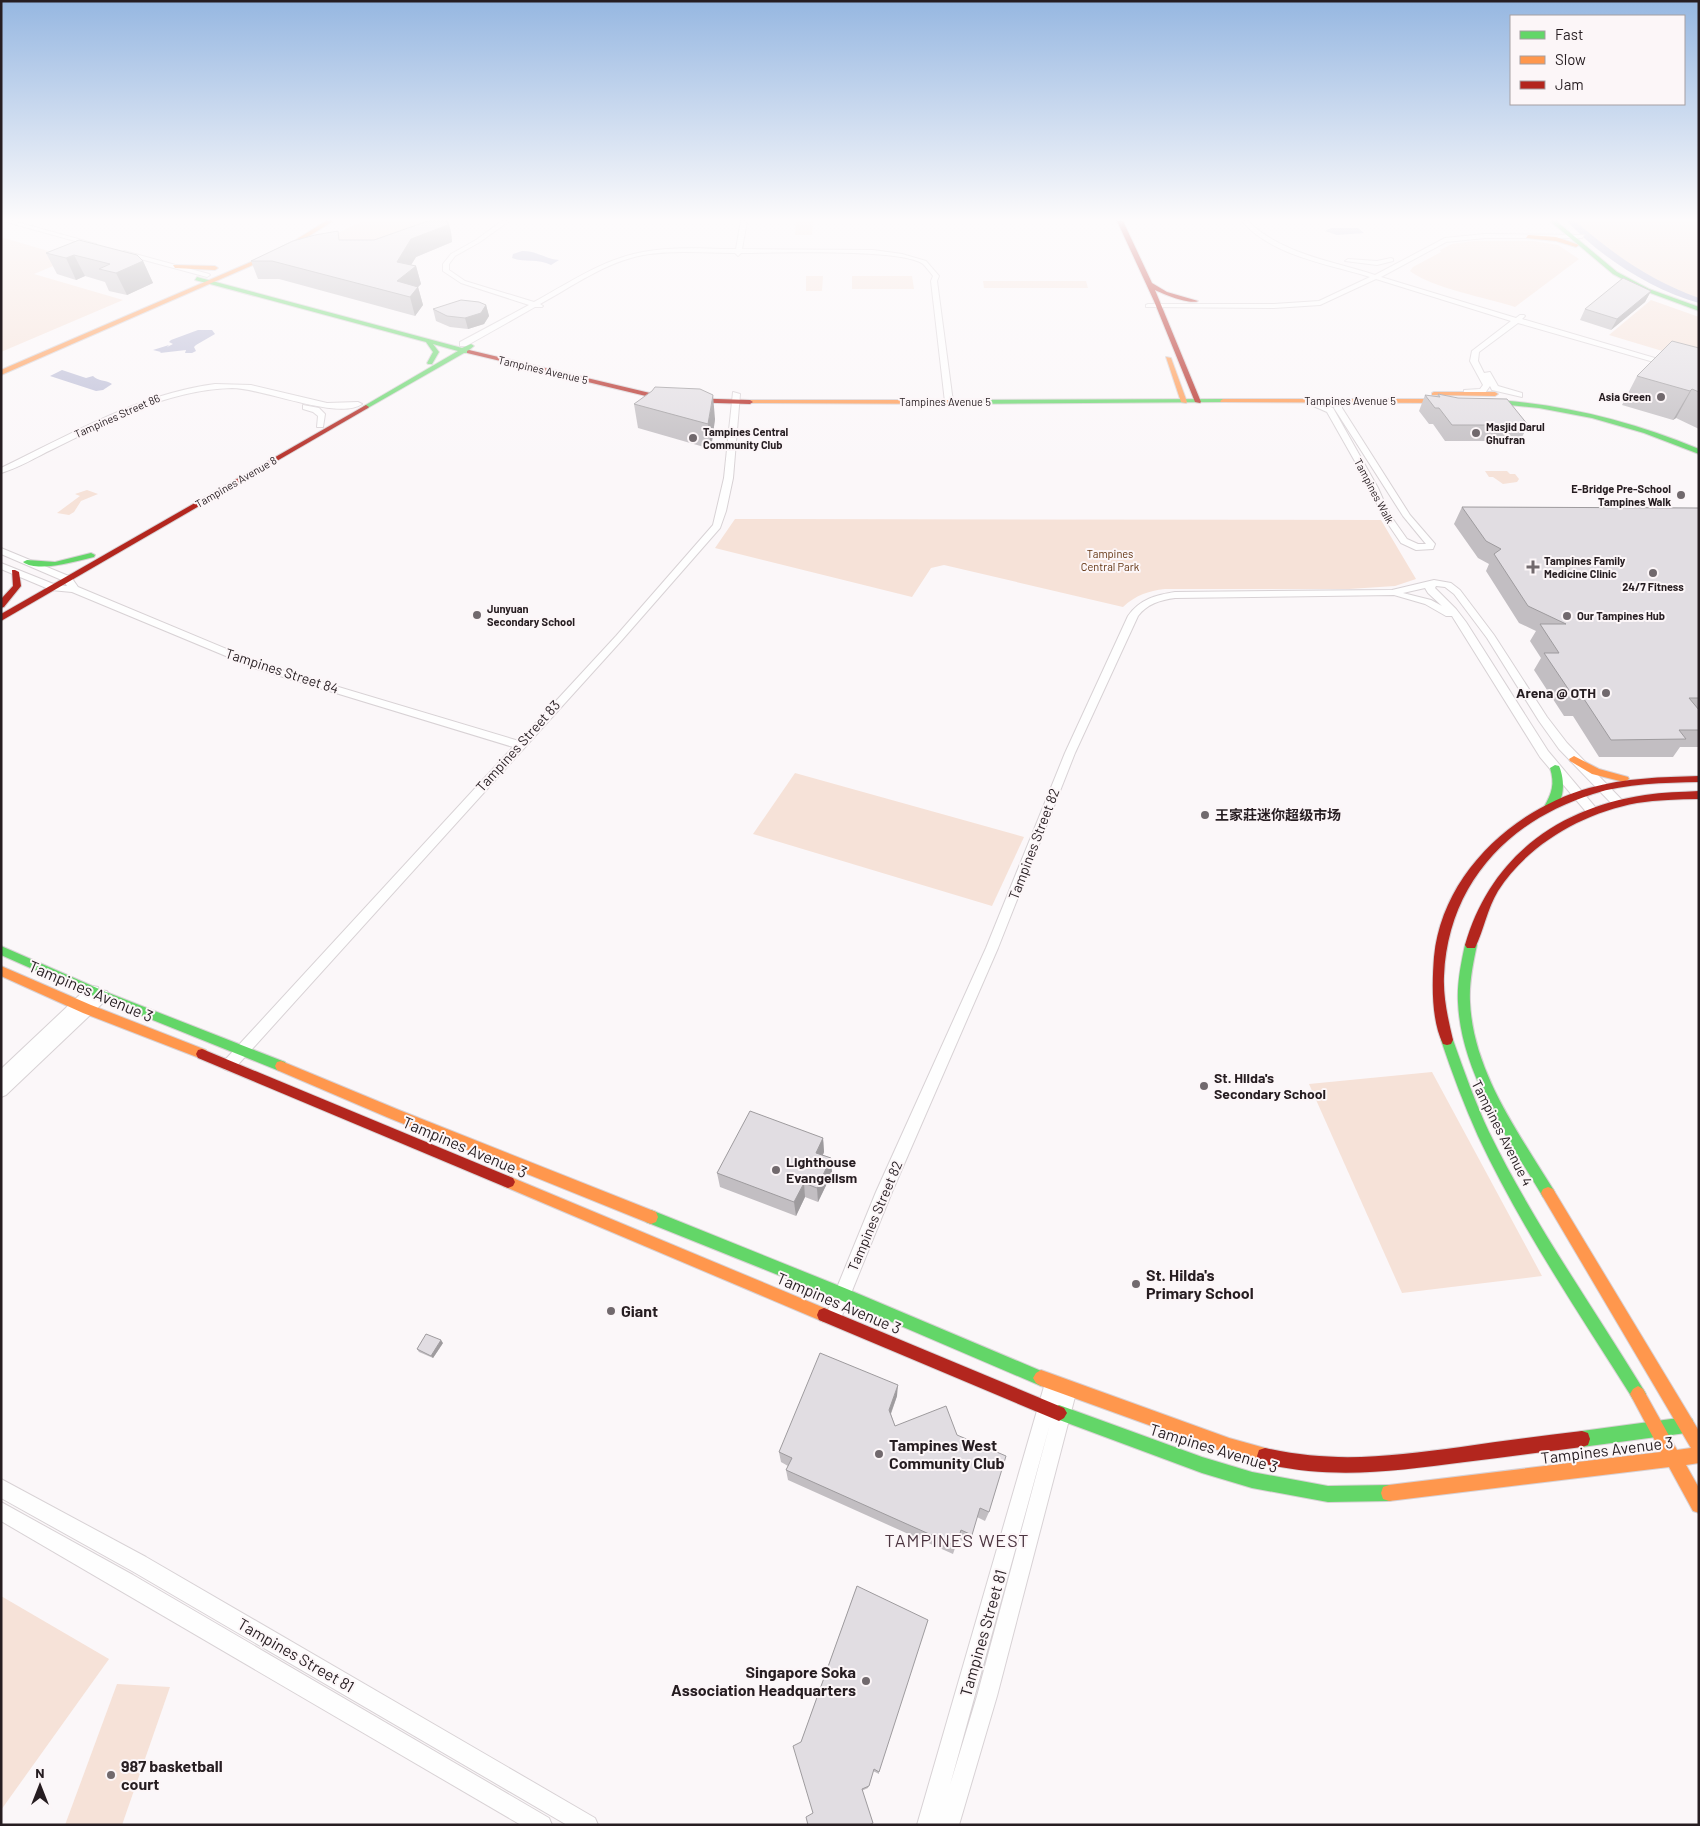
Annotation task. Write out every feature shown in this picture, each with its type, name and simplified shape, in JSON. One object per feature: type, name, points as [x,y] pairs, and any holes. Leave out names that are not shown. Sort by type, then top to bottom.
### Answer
[{"type":"main road","points":[[1,362],[122,306]]},
{"type":"main road","points":[[1,373],[128,306]]},
{"type":"main road","name":"Tampines Avenue 5","points":[[303,306],[429,343],[463,348]]},
{"type":"main road","name":"Tampines Avenue 5","points":[[308,306],[463,348],[652,388],[736,398],[1519,395],[1556,400],[1616,413],[1662,428],[1699,443]]},
{"type":"main road","points":[[1153,306],[1182,397]]},
{"type":"main road","points":[[1153,306],[1197,397]]},
{"type":"main road","points":[[429,343],[436,352],[430,363]]},
{"type":"main road","name":"Tampines Avenue 8","points":[[1,605],[430,363],[463,348]]},
{"type":"main road","name":"Tampines Avenue 8","points":[[1,618],[54,588],[71,584],[463,348]]},
{"type":"main road","points":[[1324,395],[1339,402]]},
{"type":"main road","name":"Tampines Avenue 5","points":[[1197,397],[1312,402],[1500,401],[1548,405],[1580,410],[1635,425],[1699,452]]},
{"type":"main road","points":[[27,562],[55,564],[91,555]]},
{"type":"main road","points":[[1,605],[17,586],[15,572]]},
{"type":"main road","points":[[1574,759],[1606,776],[1635,781]]},
{"type":"main road","points":[[1550,807],[1557,797],[1559,787],[1560,778],[1555,768]]},
{"type":"main road","name":"Tampines Avenue 4","points":[[1699,779],[1635,781],[1601,786],[1577,794],[1550,807],[1505,836],[1484,853],[1467,875],[1457,894],[1442,936],[1438,960],[1441,1014],[1448,1048],[1470,1109],[1525,1211],[1658,1428],[1699,1505]]},
{"type":"main road","name":"Tampines Avenue 4","points":[[1699,795],[1654,797],[1618,803],[1592,811],[1544,838],[1513,862],[1494,885],[1479,918],[1468,951],[1464,1005],[1475,1057],[1492,1095],[1584,1256],[1656,1372],[1699,1446]]},
{"type":"main road","name":"Tampines Avenue 3","points":[[1,950],[97,993],[243,1050],[394,1114],[842,1294],[1060,1386],[1229,1446],[1284,1461],[1323,1466],[1368,1467],[1686,1425]]},
{"type":"main road","name":"Tampines Avenue 3","points":[[1,971],[82,1007],[229,1065],[1054,1410],[1202,1465],[1252,1480],[1328,1494],[1393,1493],[1699,1455]]},
{"type":"street","points":[[463,348],[538,306]]},
{"type":"street","points":[[937,306],[948,398]]},
{"type":"street","points":[[1480,306],[1699,369]]},
{"type":"street","points":[[1484,306],[1699,373]]},
{"type":"street","points":[[1447,394],[1475,392],[1484,389],[1487,385],[1474,361],[1476,351],[1525,319]]},
{"type":"street","points":[[1519,395],[1496,388],[1481,362],[1480,356],[1525,319]]},
{"type":"street","name":"Tampines Street 86","points":[[1,471],[139,404],[164,395],[194,389],[235,386],[249,387],[302,403],[316,410],[322,416],[320,425]]},
{"type":"street","name":"Tampines Street 86","points":[[1,478],[118,420],[180,396],[216,391],[244,391],[302,403],[333,407],[358,404]]},
{"type":"street","name":"Tampines Street 83","points":[[229,1065],[519,745],[619,638],[717,526],[721,516],[731,453],[736,398]]},
{"type":"street","name":"Tampines Walk","points":[[1312,402],[1330,410],[1374,488],[1386,515],[1404,541],[1416,548],[1430,547],[1429,540],[1407,516],[1344,418],[1338,408],[1339,402]]},
{"type":"street","name":"Tampines Street 84","points":[[1,551],[57,575],[71,584],[261,667],[519,745]]},
{"type":"street","points":[[1,566],[54,588]]},
{"type":"street","points":[[1434,583],[1448,585],[1457,592],[1491,637],[1543,718],[1574,759],[1618,803]]},
{"type":"street","name":"Tampines Street 82","points":[[832,1317],[884,1192],[992,948],[1070,753],[1137,609],[1154,599],[1175,595],[1392,593],[1434,583]]},
{"type":"street","name":"Tampines Street 82","points":[[1434,583],[1430,588],[1431,591],[1453,610],[1463,624],[1529,733],[1555,768],[1592,811]]},
{"type":"street","name":"Tampines Street 82","points":[[1392,593],[1428,602],[1463,624]]},
{"type":"street","points":[[1,1078],[97,993]]},
{"type":"street","points":[[1,1091],[82,1007]]},
{"type":"street","name":"Tampines Street 81","points":[[948,1825],[987,1696],[1060,1386]]},
{"type":"street","name":"Tampines Street 81","points":[[928,1825],[1054,1410]]},
{"type":"street","name":"Tampines Street 81","points":[[1,1488],[140,1564],[588,1825]]},
{"type":"street","name":"Tampines Street 81","points":[[1,1512],[126,1582],[542,1825]]},
{"type":"green space","points":[[1,306],[108,306],[1,352]]},
{"type":"green space","points":[[1644,306],[1669,306],[1699,317],[1699,362],[1609,335]]},
{"type":"green space","points":[[1485,471],[1507,471],[1510,474],[1515,474],[1519,479],[1517,482],[1503,484],[1493,477],[1489,477]]},
{"type":"green space","points":[[87,490],[98,494],[81,501],[74,512],[69,515],[57,513],[80,496],[75,494]]},
{"type":"green space","name":"Tampines Central Park","points":[[735,519],[1381,520],[1416,579],[1395,586],[1349,589],[1165,589],[1142,594],[1123,607],[944,565],[931,568],[912,597],[715,548]]},
{"type":"green space","points":[[795,773],[1024,837],[992,906],[753,834]]},
{"type":"green space","points":[[1432,1072],[1542,1276],[1402,1293],[1309,1084]]},
{"type":"green space","points":[[1,1596],[109,1659],[1,1810]]},
{"type":"green space","name":"987 basketball court","points":[[117,1684],[170,1687],[122,1825],[65,1825]]},
{"type":"water","points":[[198,330],[212,330],[215,334],[196,345],[194,347],[196,351],[192,353],[185,353],[186,350],[160,353],[153,350],[169,345],[167,347],[173,344],[169,342],[171,340]]},
{"type":"water","points":[[62,370],[86,378],[93,376],[112,384],[103,390],[96,391],[50,376]]},
{"type":"building","points":[[442,306],[485,306],[481,313],[465,318],[447,316],[433,309]]},
{"type":"building","points":[[1588,306],[1633,306],[1617,319],[1585,309]]},
{"type":"building","points":[[1672,341],[1699,348],[1699,392],[1637,376]]},
{"type":"building","points":[[655,387],[700,389],[713,395],[708,424],[634,404]]},
{"type":"building","points":[[1438,394],[1458,398],[1507,399],[1528,425],[1452,425],[1439,408],[1435,408],[1425,395],[1440,397]]},
{"type":"building","points":[[1462,507],[1699,508],[1699,698],[1689,698],[1699,710],[1699,730],[1679,730],[1686,739],[1611,740],[1584,699],[1575,699],[1544,653],[1559,653],[1540,624],[1566,624],[1528,606],[1494,554],[1501,549],[1486,541]]},
{"type":"building","name":"Lighthouse Evangelism","points":[[750,1111],[823,1138],[816,1153],[831,1158],[817,1188],[804,1183],[794,1202],[717,1173]]},
{"type":"building","points":[[426,1334],[441,1340],[431,1356],[417,1349]]},
{"type":"building","name":"Tampines West Community Club","points":[[820,1353],[898,1385],[889,1410],[895,1426],[946,1406],[957,1435],[1006,1456],[989,1512],[980,1508],[972,1535],[961,1530],[956,1546],[786,1470],[792,1458],[779,1452]]},
{"type":"building","name":"Singapore Soka Association Headquarters","points":[[857,1586],[928,1620],[879,1772],[874,1769],[869,1786],[862,1789],[873,1823],[869,1825],[808,1825],[806,1817],[813,1813],[793,1746],[801,1742]]},
{"type":"traffic: fast","points":[[298,306],[469,352]]},
{"type":"traffic: fast","points":[[1691,306],[1699,309]]},
{"type":"traffic: fast","points":[[429,343],[436,352],[430,363]]},
{"type":"traffic: fast","points":[[366,407],[471,346]]},
{"type":"traffic: fast","points":[[962,402],[1223,401]]},
{"type":"traffic: fast","points":[[1482,401],[1539,405],[1593,416],[1646,431],[1699,452]]},
{"type":"traffic: fast","points":[[27,562],[55,564],[91,555]]},
{"type":"traffic: fast","points":[[1549,807],[1555,798],[1558,788],[1555,768]]},
{"type":"traffic: fast","points":[[1471,945],[1464,1002],[1466,1026],[1473,1051],[1494,1101],[1548,1193]]},
{"type":"traffic: fast","points":[[1,950],[102,995],[281,1066]]},
{"type":"traffic: fast","points":[[1447,1040],[1464,1088],[1506,1179],[1531,1223],[1638,1394]]},
{"type":"traffic: fast","points":[[651,1217],[842,1294],[1041,1378]]},
{"type":"traffic: fast","points":[[1059,1413],[1202,1465],[1252,1480],[1328,1494],[1389,1493]]},
{"type":"traffic: fast","points":[[1582,1439],[1686,1425]]},
{"type":"traffic: slow","points":[[1,373],[154,306]]},
{"type":"traffic: slow","points":[[1168,358],[1184,402]]},
{"type":"traffic: slow","points":[[1434,394],[1495,394]]},
{"type":"traffic: slow","points":[[1223,401],[1450,401]]},
{"type":"traffic: slow","points":[[750,402],[962,402]]},
{"type":"traffic: slow","points":[[1574,759],[1596,772],[1624,779]]},
{"type":"traffic: slow","points":[[1,971],[87,1009],[202,1054]]},
{"type":"traffic: slow","points":[[281,1066],[394,1114],[651,1217]]},
{"type":"traffic: slow","points":[[508,1182],[824,1315]]},
{"type":"traffic: slow","points":[[1548,1193],[1699,1446]]},
{"type":"traffic: slow","points":[[1041,1378],[1229,1446],[1265,1456]]},
{"type":"traffic: slow","points":[[1638,1394],[1699,1505]]},
{"type":"traffic: slow","points":[[1389,1493],[1699,1455]]},
{"type":"traffic: jam","points":[[1159,306],[1198,402]]},
{"type":"traffic: jam","points":[[469,352],[650,395],[684,400],[750,402]]},
{"type":"traffic: jam","points":[[1,618],[366,407]]},
{"type":"traffic: jam","points":[[1,605],[17,586],[15,572]]},
{"type":"traffic: jam","points":[[1447,1040],[1438,985],[1441,944],[1450,913],[1464,884],[1483,859],[1505,837],[1531,818],[1560,802],[1590,791],[1630,783],[1699,779]]},
{"type":"traffic: jam","points":[[1471,945],[1482,911],[1495,887],[1525,852],[1541,840],[1574,821],[1609,807],[1645,799],[1699,795]]},
{"type":"traffic: jam","points":[[202,1054],[508,1182]]},
{"type":"traffic: jam","points":[[824,1315],[1059,1413]]},
{"type":"traffic: jam","points":[[1265,1456],[1312,1465],[1380,1465],[1582,1439]]},
{"type":"place","name":"Asia Green","points":[[1661,397]]},
{"type":"place","name":"Masjid Darul Ghufran","points":[[1476,433]]},
{"type":"place","name":"Tampines Central Community Club","points":[[693,438]]},
{"type":"place","name":"E-Bridge Pre-School Tampines Walk","points":[[1681,495]]},
{"type":"place","name":"Tampines Family Medicine Clinic","points":[[1533,567]]},
{"type":"place","name":"24/7 Fitness","points":[[1653,573]]},
{"type":"place","name":"Junyuan Secondary School","points":[[477,615]]},
{"type":"place","name":"Our Tampines Hub","points":[[1567,616]]},
{"type":"place","name":"Arena @ OTH","points":[[1606,693]]},
{"type":"place","name":"王家莊迷你超级市场","points":[[1205,815]]},
{"type":"place","name":"St. Hilda's Secondary School","points":[[1204,1086]]},
{"type":"place","name":"Lighthouse Evangelism","points":[[776,1170]]},
{"type":"place","name":"St. Hilda's Primary School","points":[[1136,1284]]},
{"type":"place","name":"Giant","points":[[611,1311]]},
{"type":"place","name":"Tampines West Community Club","points":[[879,1454]]},
{"type":"place","name":"Singapore Soka Association Headquarters","points":[[866,1681]]},
{"type":"place","name":"987 basketball court","points":[[111,1775]]},
{"type":"district","name":"TAMPINES WEST","points":[[957,1541]]}]
